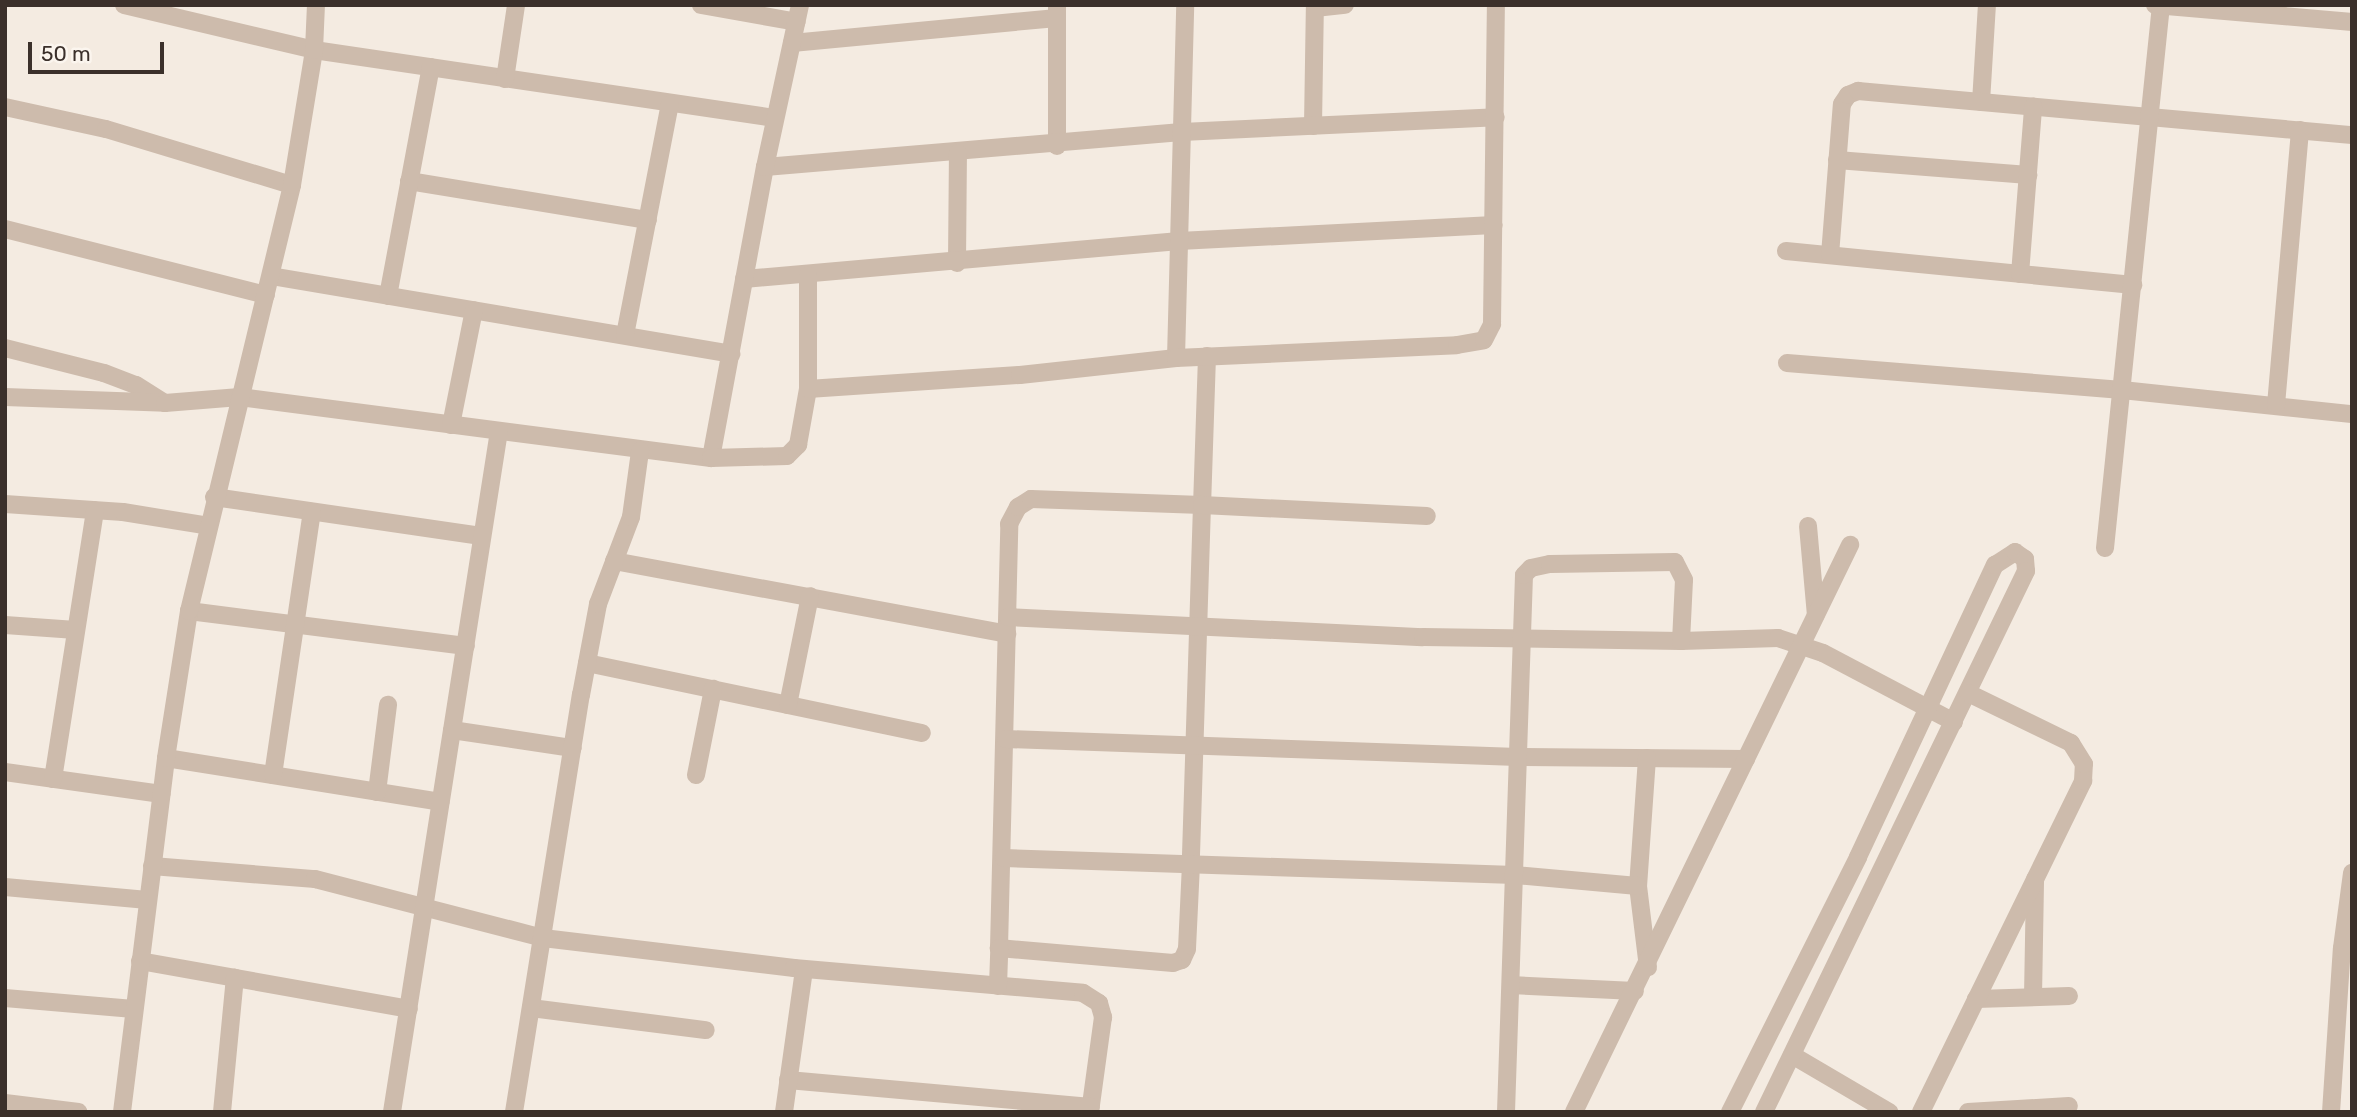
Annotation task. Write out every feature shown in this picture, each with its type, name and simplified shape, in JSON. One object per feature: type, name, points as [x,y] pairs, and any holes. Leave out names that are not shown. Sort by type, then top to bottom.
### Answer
[{"type":"street","points":[[124,5],[189,13],[314,50],[775,118]]},
{"type":"street","points":[[121,1112],[166,758],[189,611],[214,497],[292,185],[314,50],[316,5]]},
{"type":"street","points":[[505,79],[516,5]]},
{"type":"street","points":[[701,5],[798,13],[765,166],[711,458]]},
{"type":"street","points":[[1176,358],[1185,5]]},
{"type":"street","points":[[1313,126],[1315,7],[1345,5]]},
{"type":"street","points":[[808,389],[1020,376],[1176,358],[1457,345],[1484,340],[1492,324],[1496,5]]},
{"type":"street","points":[[1981,102],[1987,5]]},
{"type":"street","points":[[2155,5],[2311,12],[2352,22]]},
{"type":"street","points":[[2105,548],[2161,5]]},
{"type":"street","points":[[792,43],[1057,12],[1057,146]]},
{"type":"street","points":[[388,296],[431,67]]},
{"type":"street","points":[[1830,255],[1842,104],[1847,95],[1858,91],[2352,135]]},
{"type":"street","points":[[625,335],[670,104]]},
{"type":"street","points":[[5,107],[106,129],[292,185]]},
{"type":"street","points":[[2020,274],[2033,107]]},
{"type":"street","points":[[765,166],[1057,146],[1182,132],[1496,117]]},
{"type":"street","points":[[2276,405],[2300,130]]},
{"type":"street","points":[[957,263],[958,153]]},
{"type":"street","points":[[1838,160],[2028,175]]},
{"type":"street","points":[[409,181],[648,220]]},
{"type":"street","points":[[744,279],[957,263],[1179,241],[1494,225]]},
{"type":"street","points":[[5,229],[266,295]]},
{"type":"street","points":[[1786,251],[2133,285]]},
{"type":"street","points":[[5,397],[165,403],[240,397],[640,451],[711,458],[787,456],[798,444],[805,426],[808,389],[808,275]]},
{"type":"street","points":[[271,276],[731,354]]},
{"type":"street","points":[[451,425],[474,310]]},
{"type":"street","points":[[5,348],[104,373],[136,385],[165,403]]},
{"type":"street","points":[[999,948],[1157,963],[1182,960],[1187,949],[1206,356]]},
{"type":"street","points":[[1787,363],[2122,390],[2352,414]]},
{"type":"street","points":[[392,1112],[499,431]]},
{"type":"street","points":[[515,1112],[598,604],[636,493],[640,451]]},
{"type":"street","points":[[214,497],[481,536]]},
{"type":"street","points":[[998,986],[1004,858],[1009,524],[1018,507],[1031,499],[1427,516]]},
{"type":"street","points":[[5,504],[95,510],[209,526]]},
{"type":"street","points":[[53,779],[95,510]]},
{"type":"street","points":[[273,775],[312,512]]},
{"type":"street","points":[[1808,526],[1815,615]]},
{"type":"street","points":[[1574,1112],[1648,967],[1850,545]]},
{"type":"street","points":[[1730,1112],[1928,709],[1995,565],[2015,552],[2025,559],[2026,570],[1764,1112]]},
{"type":"street","points":[[614,561],[810,596],[1008,625],[1198,626],[1521,639],[1681,641],[1778,638],[1801,643],[1954,722]]},
{"type":"street","points":[[1506,1112],[1522,586],[1531,568],[1667,561],[1681,569],[1684,580],[1681,641]]},
{"type":"street","points":[[788,705],[810,596]]},
{"type":"street","points":[[189,611],[466,646]]},
{"type":"street","points":[[5,625],[76,630]]},
{"type":"street","points":[[587,663],[922,733]]},
{"type":"street","points":[[696,775],[713,690]]},
{"type":"street","points":[[1921,1112],[2083,781],[2081,753],[2071,743],[1968,693]]},
{"type":"street","points":[[377,792],[388,705]]},
{"type":"street","points":[[453,730],[573,748]]},
{"type":"street","points":[[1006,739],[1194,748],[1518,757],[1746,759]]},
{"type":"street","points":[[166,758],[441,802]]},
{"type":"street","points":[[1647,758],[1638,886],[1648,967]]},
{"type":"street","points":[[5,772],[162,794]]},
{"type":"street","points":[[1004,858],[1515,875],[1638,886]]},
{"type":"street","points":[[152,866],[315,879],[543,938],[804,969],[1083,993],[1099,1003],[1103,1017],[1090,1110],[788,1080]]},
{"type":"street","points":[[2331,1112],[2342,948],[2352,873]]},
{"type":"street","points":[[2033,997],[2035,879]]},
{"type":"street","points":[[5,887],[148,900]]},
{"type":"street","points":[[140,961],[408,1009]]},
{"type":"street","points":[[783,1112],[804,969]]},
{"type":"street","points":[[222,1112],[235,978]]},
{"type":"street","points":[[1511,985],[1635,991]]},
{"type":"street","points":[[1976,999],[2069,996]]},
{"type":"street","points":[[5,998],[134,1009]]},
{"type":"street","points":[[531,1008],[706,1030]]},
{"type":"street","points":[[1792,1055],[1889,1112]]},
{"type":"street","points":[[5,1104],[78,1112]]},
{"type":"street","points":[[1968,1112],[2068,1106]]}]
